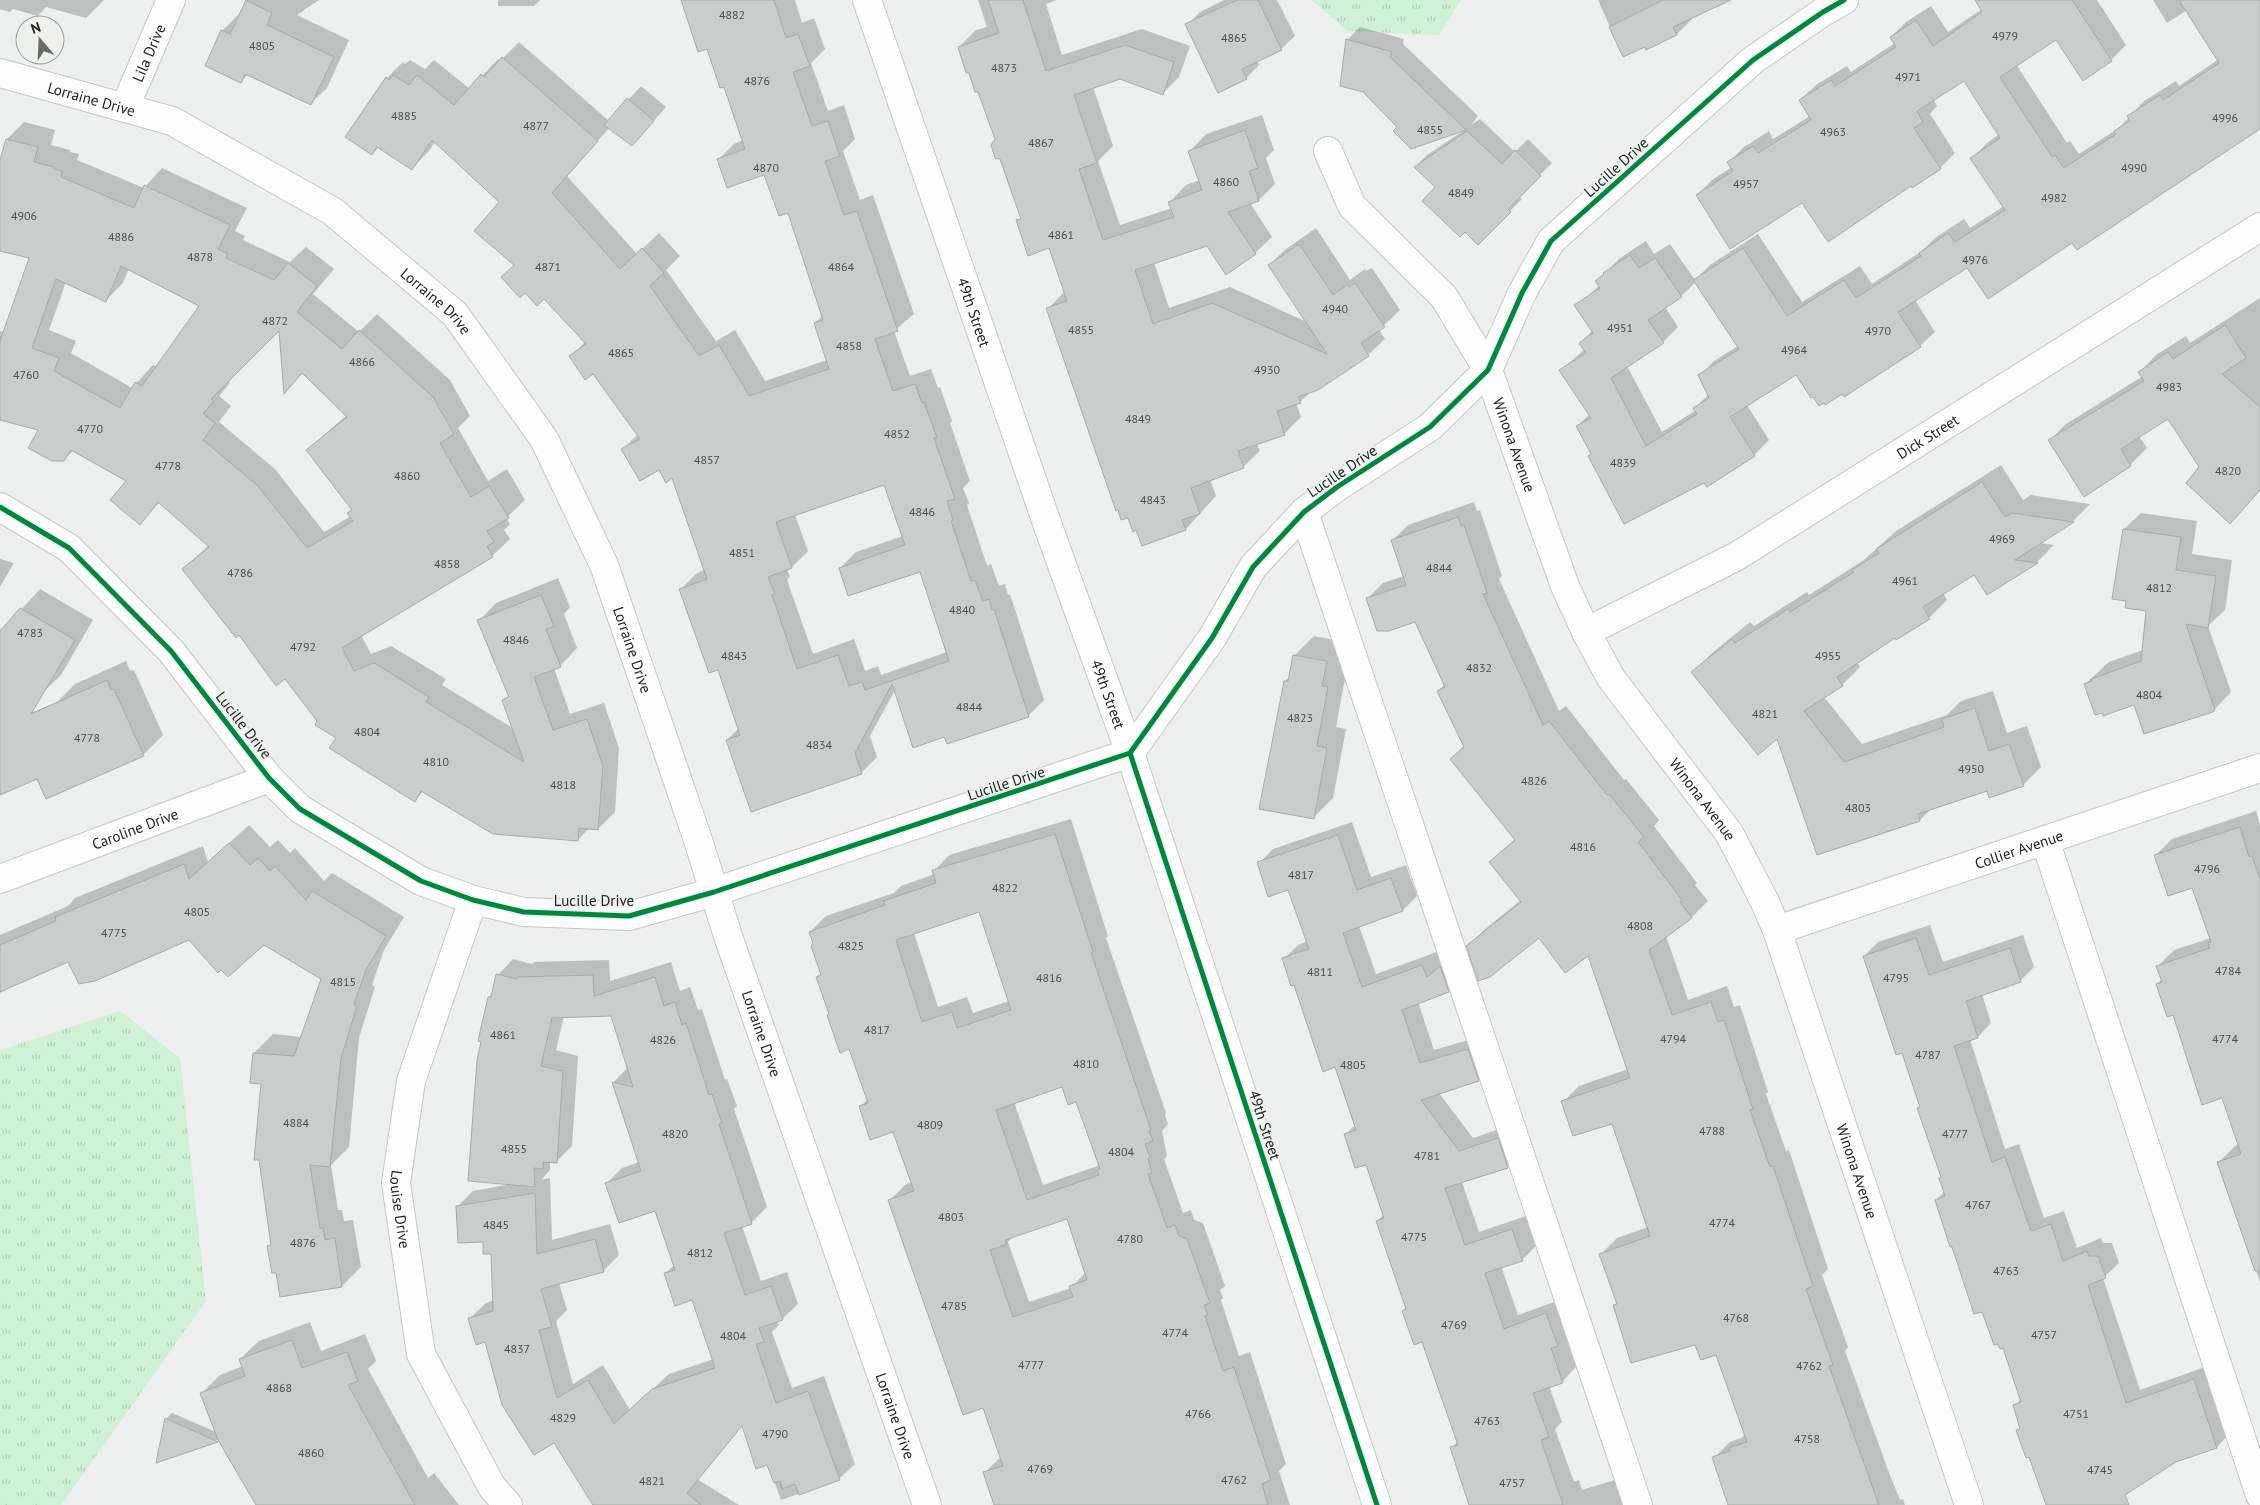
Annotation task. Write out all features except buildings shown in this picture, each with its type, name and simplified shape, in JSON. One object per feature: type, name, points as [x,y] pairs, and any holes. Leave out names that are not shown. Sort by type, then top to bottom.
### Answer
[{"type":"street","name":"Lila Drive","points":[[125,107],[171,0]]},
{"type":"street","name":"49th Street","points":[[867,0],[1050,529],[1130,753],[1377,1505]]},
{"type":"street","name":"Lucille Drive","points":[[0,507],[69,548],[171,651],[269,778],[300,809],[421,881],[474,900],[524,912],[629,916],[714,892],[1130,753],[1212,638],[1253,567],[1304,512],[1337,487],[1430,427],[1488,370],[1522,293],[1551,241],[1754,60],[1828,4]]},
{"type":"street","name":"Lorraine Drive","points":[[0,73],[172,121],[332,211],[455,314],[544,439],[604,565],[714,892],[927,1505]]},
{"type":"street","name":"Winona Avenue","points":[[1328,151],[1352,206],[1444,297],[1488,370],[1565,586],[1586,632],[1612,678],[1729,833],[1764,900],[1777,930],[1969,1505]]},
{"type":"street","name":"Dick Street","points":[[1586,632],[1736,556],[2260,227]]},
{"type":"street","points":[[1304,512],[1638,1505]]},
{"type":"street","name":"Collier Avenue","points":[[1777,930],[2260,768]]},
{"type":"street","name":"Caroline Drive","points":[[0,879],[269,778]]},
{"type":"street","points":[[2045,840],[2260,1495]]},
{"type":"street","name":"Louise Drive","points":[[474,900],[411,1081],[396,1183],[421,1354],[492,1487],[508,1505]]},
{"type":"green space","points":[[1311,0],[1461,0],[1439,35],[1348,31]]},
{"type":"green space","points":[[120,1011],[180,1058],[206,1301],[61,1505],[0,1505],[0,1050]]},
{"type":"cycle path","points":[[0,507],[69,548],[171,651],[269,778],[300,809],[421,881],[473,900],[524,912],[629,916],[714,892],[1130,753],[1212,638],[1253,567],[1304,512],[1337,487],[1430,427],[1488,370],[1522,293],[1551,241],[1753,60],[1823,12],[1844,0]]},
{"type":"cycle path","points":[[1130,753],[1377,1505]]}]
